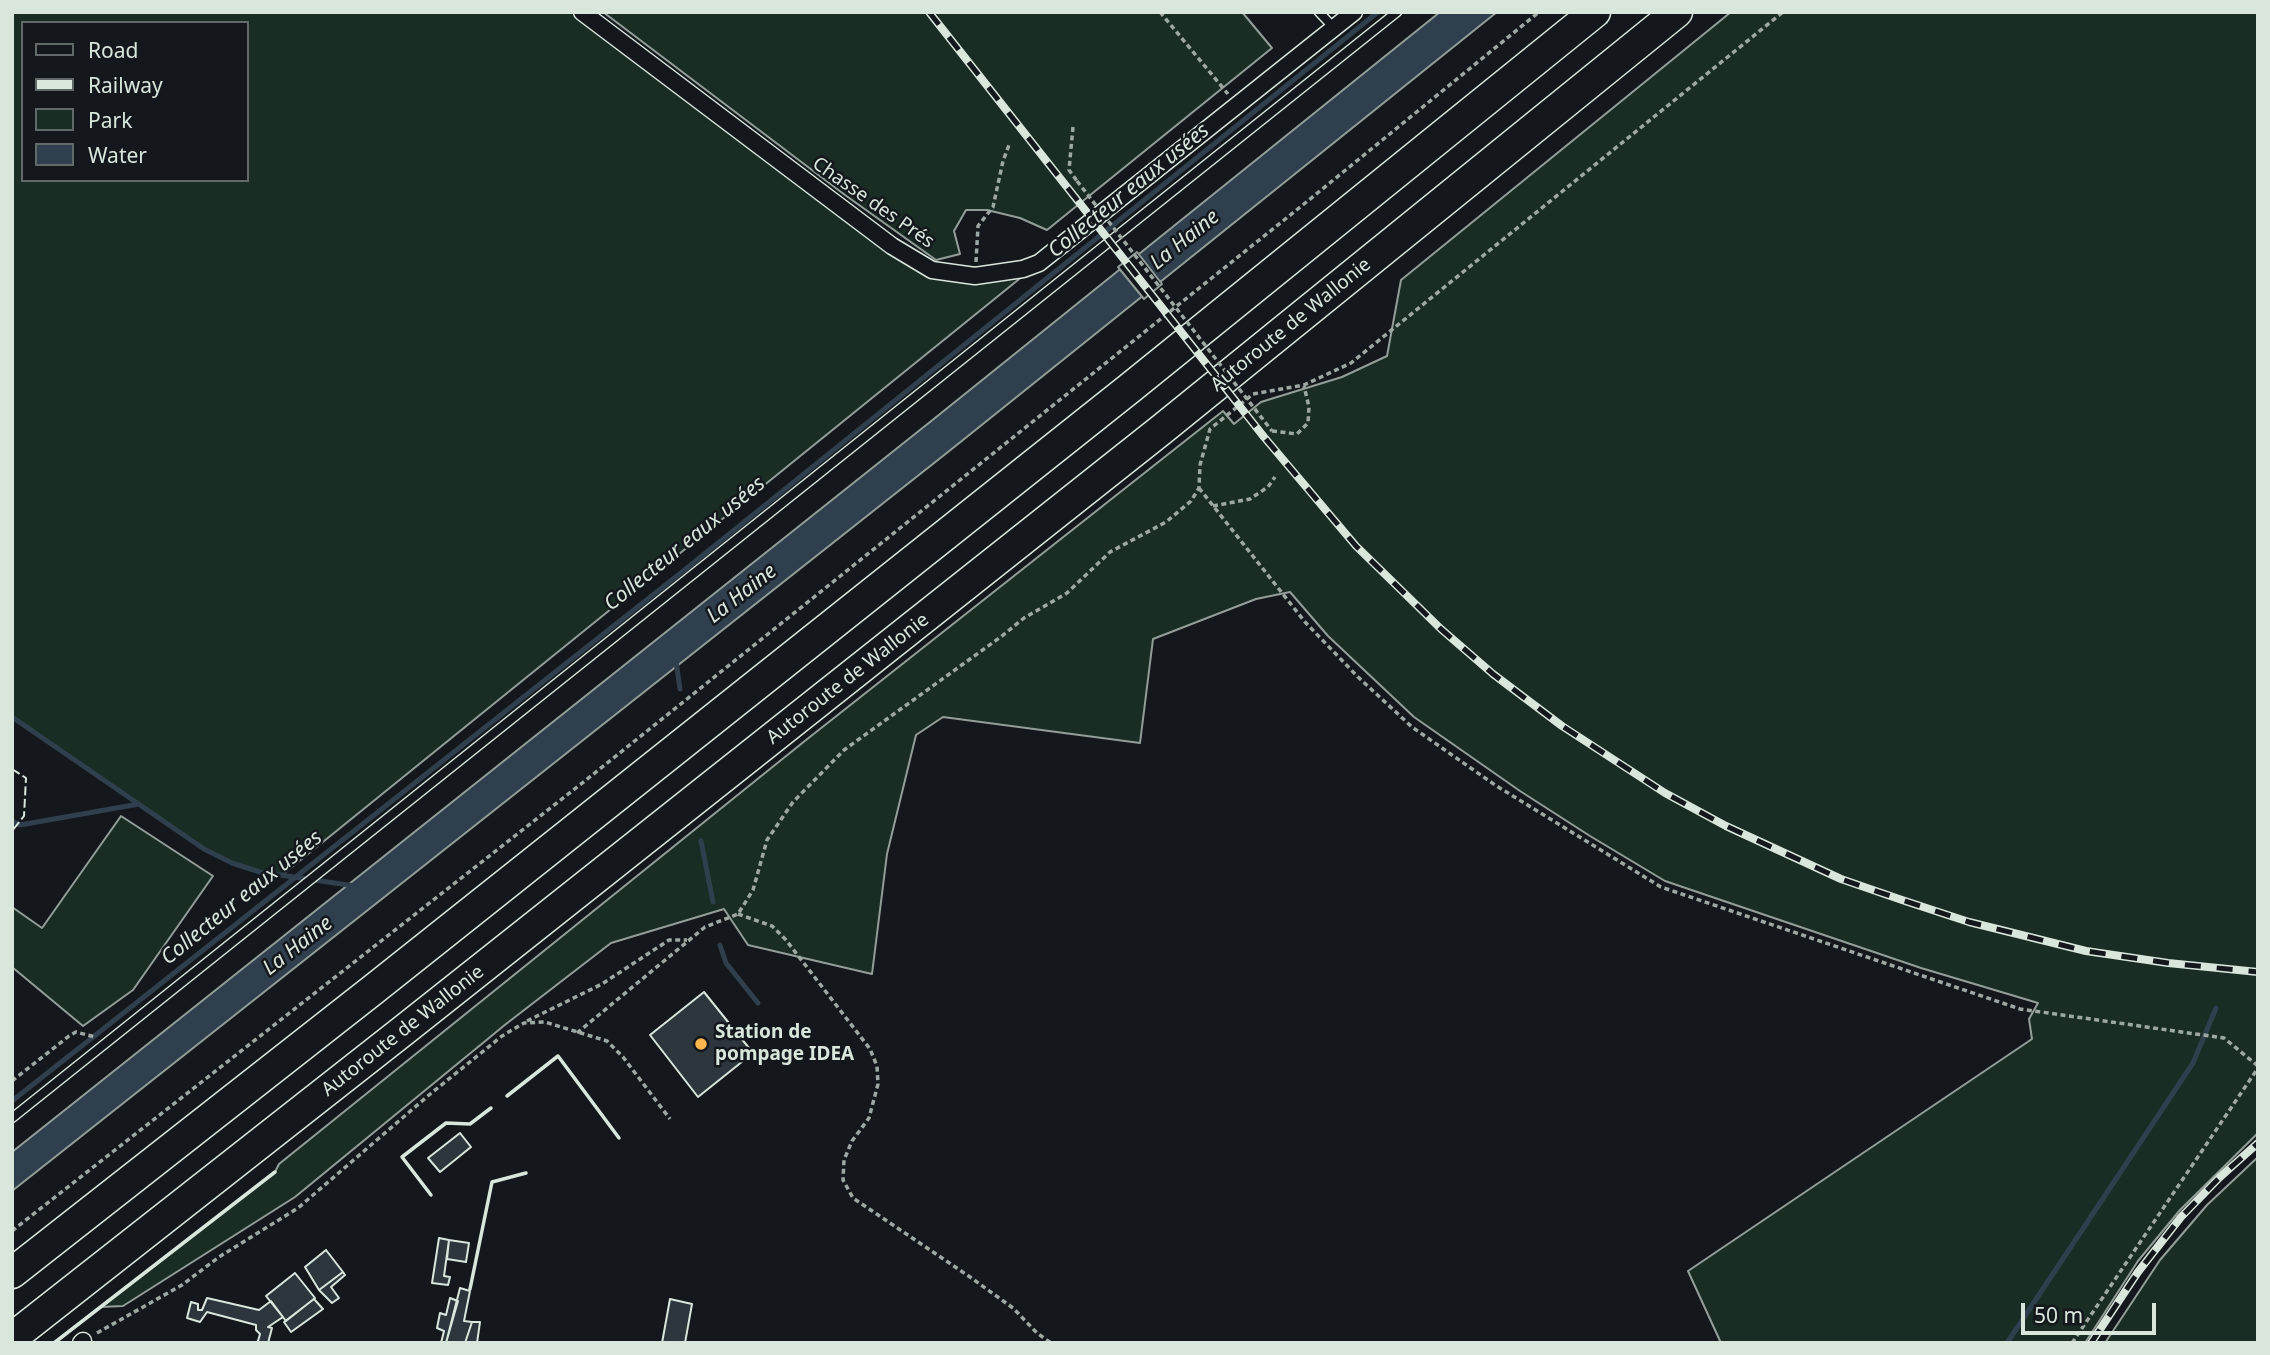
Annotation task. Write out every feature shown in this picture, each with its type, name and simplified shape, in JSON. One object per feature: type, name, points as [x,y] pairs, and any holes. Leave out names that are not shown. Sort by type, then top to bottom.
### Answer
[{"type":"highway","points":[[12,1273],[1119,397],[1595,12]]},
{"type":"highway","name":"Autoroute de Wallonie","points":[[12,1338],[1150,439],[1677,12]]},
{"type":"street","name":"Chasse des Prés","points":[[582,12],[892,246],[932,270],[975,276],[1010,272],[1039,263],[1354,12]]},
{"type":"lane","points":[[1319,12],[1334,28]]},
{"type":"lane","points":[[12,1118],[1396,12]]},
{"type":"path","points":[[1160,12],[1237,105]]},
{"type":"path","points":[[12,1231],[607,762],[1294,213],[1539,12]]},
{"type":"path","points":[[576,1033],[705,927],[738,914],[753,890],[767,840],[793,802],[844,750],[1024,618],[1067,593],[1110,552],[1147,533],[1191,502],[1199,488],[1200,465],[1210,429],[1253,394],[1304,386],[1351,363],[1783,12]]},
{"type":"path","points":[[1073,127],[1069,170],[1272,430],[1297,434],[1308,423],[1309,407],[1304,386]]},
{"type":"path","points":[[975,276],[978,226],[993,207],[1009,145]]},
{"type":"path","points":[[1213,506],[1250,499],[1268,487],[1275,477]]},
{"type":"path","points":[[1199,488],[1305,622],[1412,727],[1496,785],[1661,887],[2020,1009],[2224,1038],[2258,1067],[2072,1343]]},
{"type":"path","points":[[738,914],[772,926],[786,940],[870,1049],[877,1066],[878,1084],[869,1118],[852,1141],[844,1160],[843,1180],[853,1198],[1013,1308],[1037,1333],[1051,1343]]},
{"type":"path","points":[[82,1342],[182,1285],[219,1257],[298,1208],[502,1036],[602,984],[669,940],[689,940]]},
{"type":"path","points":[[524,1023],[545,1022],[607,1041],[623,1057],[670,1119]]},
{"type":"path","points":[[12,1081],[76,1032],[110,1041]]},
{"type":"green space","points":[[12,12],[582,12],[932,270],[975,276],[1039,263],[282,875],[260,872],[232,863],[204,849],[12,717]]},
{"type":"green space","points":[[603,12],[1242,12],[1272,48],[1047,230],[1020,218],[987,210],[966,210],[954,231],[960,254],[936,260],[845,195]]},
{"type":"green space","points":[[1731,12],[2258,12],[2258,1133],[2180,1210],[2138,1261],[2085,1343],[1721,1343],[1688,1271],[2032,1039],[2029,1019],[2038,1003],[1921,968],[1665,881],[1520,791],[1414,717],[1328,636],[1290,592],[1256,599],[1153,639],[1140,743],[943,717],[916,735],[887,854],[872,974],[748,945],[724,909],[611,943],[506,1024],[295,1197],[123,1306],[101,1307],[275,1172],[279,1164],[806,740],[1223,411],[1234,424],[1261,402],[1342,377],[1387,356],[1401,280]]},
{"type":"green space","points":[[121,816],[213,876],[133,990],[83,1026],[12,967],[12,907],[42,928]]},
{"type":"green space","points":[[2258,1157],[2258,1343],[2105,1343],[2160,1260],[2207,1205]]},
{"type":"water","name":"La Haine","points":[[1440,12],[1497,12],[948,452],[12,1191],[12,1152],[930,422]]},
{"type":"pier","points":[[1137,252],[1162,284],[1144,299],[1118,267]]},
{"type":"building","name":"Station de pompage IDEA","points":[[704,992],[753,1053],[698,1097],[650,1035]]},
{"type":"building","points":[[460,1133],[471,1147],[440,1172],[428,1158]]},
{"type":"building","points":[[439,1238],[449,1240],[444,1276],[450,1277],[448,1285],[432,1283]]},
{"type":"building","points":[[449,1240],[469,1243],[466,1262],[447,1259]]},
{"type":"building","points":[[326,1250],[343,1272],[319,1290],[305,1267]]},
{"type":"building","points":[[343,1272],[345,1275],[331,1287],[339,1298],[332,1303],[319,1290]]},
{"type":"building","points":[[295,1273],[315,1298],[286,1321],[266,1296]]},
{"type":"building","points":[[460,1288],[470,1291],[464,1321],[472,1322],[465,1343],[446,1343]]},
{"type":"building","points":[[207,1298],[259,1310],[271,1301],[283,1317],[268,1327],[272,1328],[268,1343],[255,1343],[260,1334],[256,1325],[207,1312],[200,1322],[187,1318],[191,1302],[198,1304],[198,1310],[202,1310]]},
{"type":"building","points":[[450,1298],[458,1301],[446,1343],[441,1343],[444,1331],[437,1328],[440,1313],[446,1315]]},
{"type":"building","points":[[314,1299],[323,1309],[291,1332],[284,1322]]},
{"type":"building","points":[[670,1299],[692,1304],[685,1343],[662,1343]]},
{"type":"building","points":[[472,1322],[480,1322],[477,1343],[465,1343]]},
{"type":"waterway","name":"Collecteur eaux usées","points":[[12,1101],[687,568],[1378,12]]},
{"type":"waterway","points":[[676,661],[680,689]]},
{"type":"waterway","points":[[12,717],[204,849],[232,863],[260,872],[355,886]]},
{"type":"waterway","points":[[12,821],[20,825],[139,804]]},
{"type":"waterway","points":[[701,841],[713,902]]},
{"type":"waterway","points":[[720,945],[726,963],[758,1003]]},
{"type":"waterway","points":[[2007,1343],[2193,1063],[2216,1008]]},
{"type":"railway","points":[[929,12],[1264,437],[1356,546],[1441,629],[1493,674],[1562,726],[1665,793],[1726,826],[1841,879],[1969,922],[2086,951],[2258,972]]},
{"type":"railway","points":[[2091,1343],[2138,1272],[2181,1217],[2258,1143]]},
{"type":"fence","points":[[12,769],[26,778],[24,816],[12,831]]},
{"type":"wall","points":[[507,1096],[558,1056],[619,1138]]},
{"type":"wall","points":[[431,1195],[402,1157],[446,1123],[470,1124],[491,1108]]},
{"type":"wall","points":[[54,1343],[275,1172]]},
{"type":"wall","points":[[470,1289],[492,1182],[526,1173]]},
{"type":"place","name":"Station de pompage IDEA","points":[[701,1044]]}]
